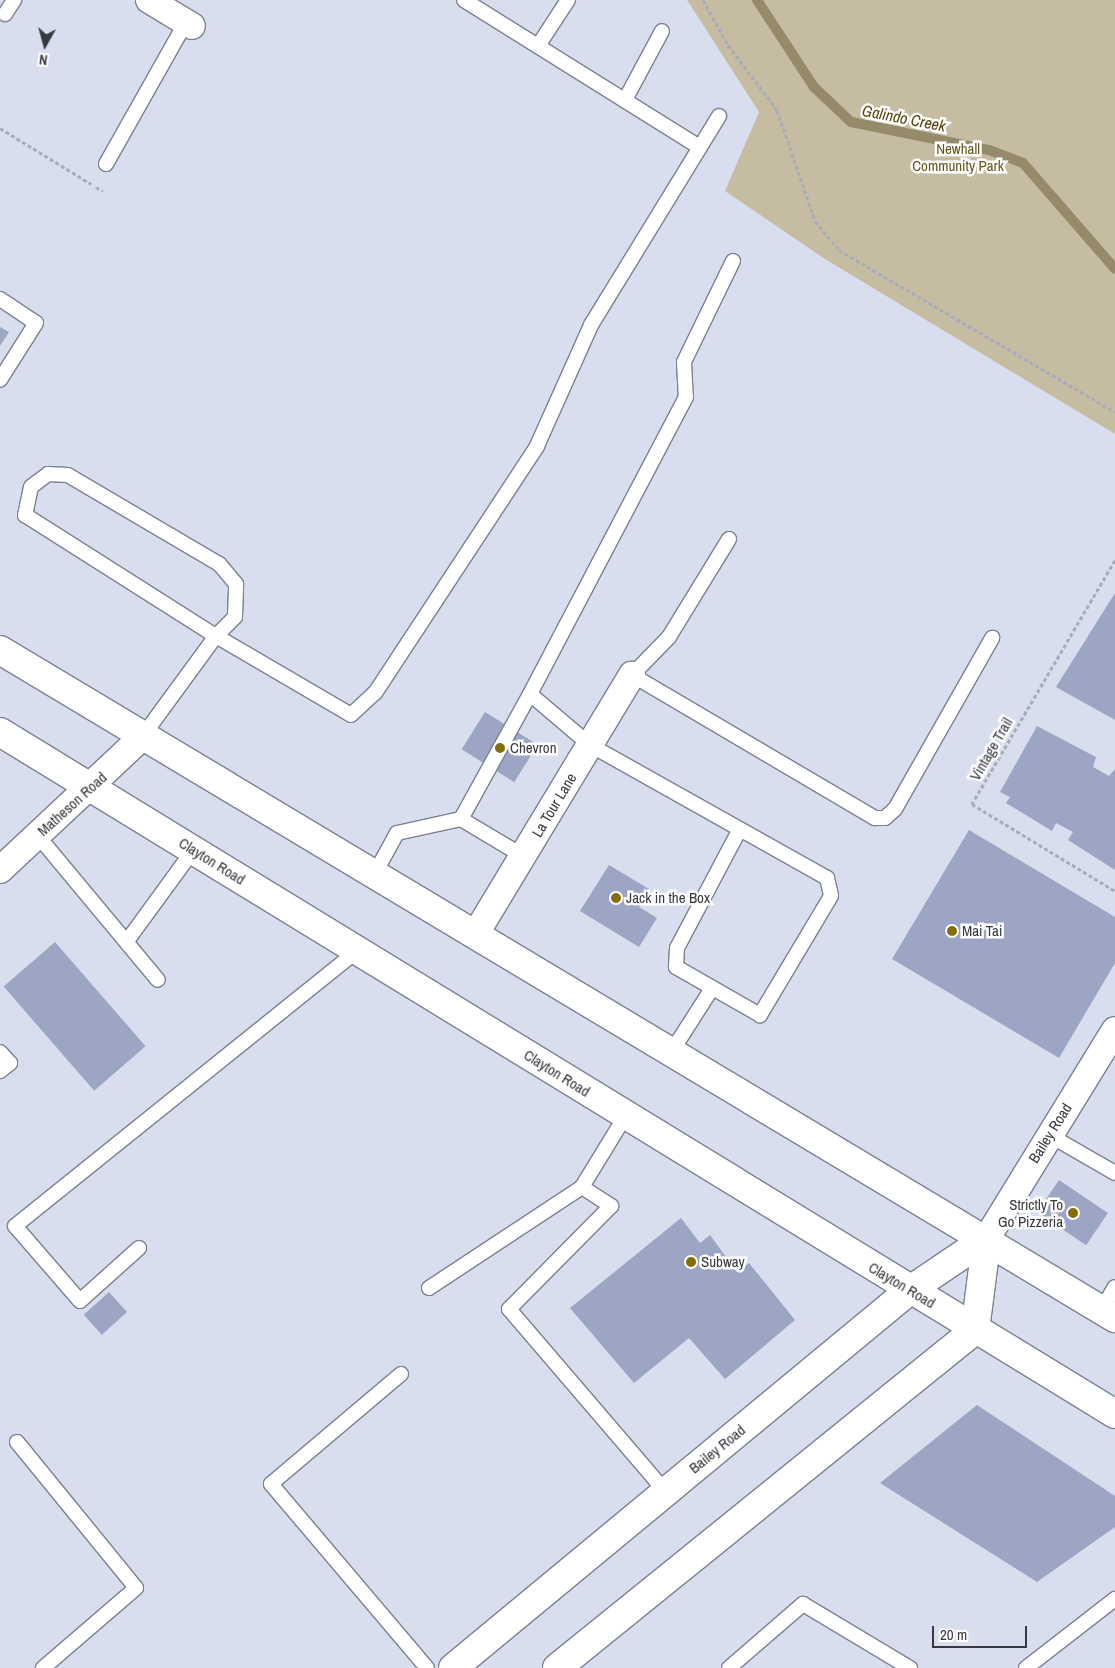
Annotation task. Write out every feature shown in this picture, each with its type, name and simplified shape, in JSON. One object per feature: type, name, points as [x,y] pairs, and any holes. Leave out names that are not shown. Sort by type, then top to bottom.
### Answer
[{"type":"main road","points":[[0,650],[142,737],[987,1238],[1111,1305]]},
{"type":"main road","name":"Clayton Road","points":[[0,732],[1115,1414]]},
{"type":"main road","name":"Bailey Road","points":[[453,1668],[910,1290],[987,1238]]},
{"type":"main road","name":"Bailey Road","points":[[975,1330],[987,1238]]},
{"type":"main road","points":[[557,1668],[975,1330]]},
{"type":"street","points":[[149,0],[189,24]]},
{"type":"street","name":"La Tour Lane","points":[[475,935],[632,676]]},
{"type":"street","name":"Matheson Road","points":[[0,870],[92,787],[142,737]]},
{"type":"street","name":"Bailey Road","points":[[987,1238],[1115,1030]]},
{"type":"lane","points":[[5,14],[14,0]]},
{"type":"lane","points":[[464,0],[699,147]]},
{"type":"lane","points":[[538,46],[568,0]]},
{"type":"lane","points":[[106,164],[189,24]]},
{"type":"lane","points":[[625,100],[662,31]]},
{"type":"lane","points":[[142,737],[216,636],[234,617],[236,584],[219,564],[68,475],[48,474],[31,487],[25,515],[216,636],[351,715],[375,692],[537,446],[591,325],[718,116]]},
{"type":"lane","points":[[461,819],[530,694],[686,397],[684,362],[733,261]]},
{"type":"lane","points":[[0,299],[36,323],[0,380]]},
{"type":"lane","points":[[729,539],[669,637],[632,676],[876,818],[885,818],[894,809],[992,638]]},
{"type":"lane","points":[[530,694],[590,745],[739,831],[827,878],[831,896],[760,1015],[711,990],[676,967],[677,948],[739,831]]},
{"type":"lane","points":[[374,875],[397,833],[461,819],[523,856]]},
{"type":"lane","points":[[38,836],[158,980]]},
{"type":"lane","points":[[127,941],[194,849]]},
{"type":"lane","points":[[140,1248],[80,1301],[14,1226],[358,950]]},
{"type":"lane","points":[[672,1051],[711,990]]},
{"type":"lane","points":[[0,1052],[10,1063],[0,1071]]},
{"type":"lane","points":[[429,1288],[582,1187],[626,1115]]},
{"type":"lane","points":[[1049,1135],[1115,1173]]},
{"type":"lane","points":[[582,1187],[611,1206],[509,1309],[665,1491]]},
{"type":"lane","points":[[401,1374],[272,1484],[427,1668]]},
{"type":"lane","points":[[17,1442],[136,1588],[42,1668]]},
{"type":"lane","points":[[1026,1668],[1115,1599]]},
{"type":"lane","points":[[730,1668],[803,1604],[910,1668]]},
{"type":"path","points":[[703,0],[728,45],[777,110],[815,221],[839,250],[1115,412]]},
{"type":"path","points":[[0,128],[104,192]]},
{"type":"path","name":"Vintage Trail","points":[[1115,560],[972,804],[1115,891]]},
{"type":"green space","name":"Newhall Community Park","points":[[687,0],[1115,0],[1115,434],[825,259],[725,191],[759,112]]},
{"type":"building","points":[[0,327],[9,332],[0,346]]},
{"type":"building","points":[[1115,593],[1115,720],[1056,687]]},
{"type":"building","name":"Chevron","points":[[485,712],[538,745],[514,782],[462,749]]},
{"type":"building","points":[[1037,726],[1096,757],[1093,767],[1109,776],[1115,769],[1115,870],[1068,840],[1073,832],[1056,823],[1052,831],[1006,803],[1010,797],[1000,792]]},
{"type":"building","points":[[969,830],[1115,917],[1115,963],[1059,1058],[892,959]]},
{"type":"building","name":"Jack in the Box","points":[[609,865],[649,889],[639,907],[657,918],[639,947],[580,911]]},
{"type":"building","points":[[55,942],[146,1046],[94,1091],[4,987]]},
{"type":"building","name":"Strictly To Go Pizzeria","points":[[1059,1180],[1108,1213],[1086,1245],[1037,1212]]},
{"type":"building","points":[[681,1218],[700,1243],[710,1235],[737,1272],[749,1263],[795,1320],[725,1379],[689,1338],[634,1383],[570,1308]]},
{"type":"building","points":[[109,1292],[127,1312],[102,1335],[84,1315]]},
{"type":"building","points":[[977,1405],[1115,1496],[1115,1527],[1037,1582],[880,1483]]},
{"type":"waterway","name":"Galindo Creek","points":[[757,0],[814,87],[851,122],[989,150],[1023,163],[1115,269]]},
{"type":"place","name":"Chevron","points":[[500,748]]},
{"type":"place","name":"Jack in the Box","points":[[616,898]]},
{"type":"place","name":"Mai Tai","points":[[952,931]]},
{"type":"place","name":"Strictly To Go Pizzeria","points":[[1073,1213]]},
{"type":"place","name":"Subway","points":[[691,1262]]}]
